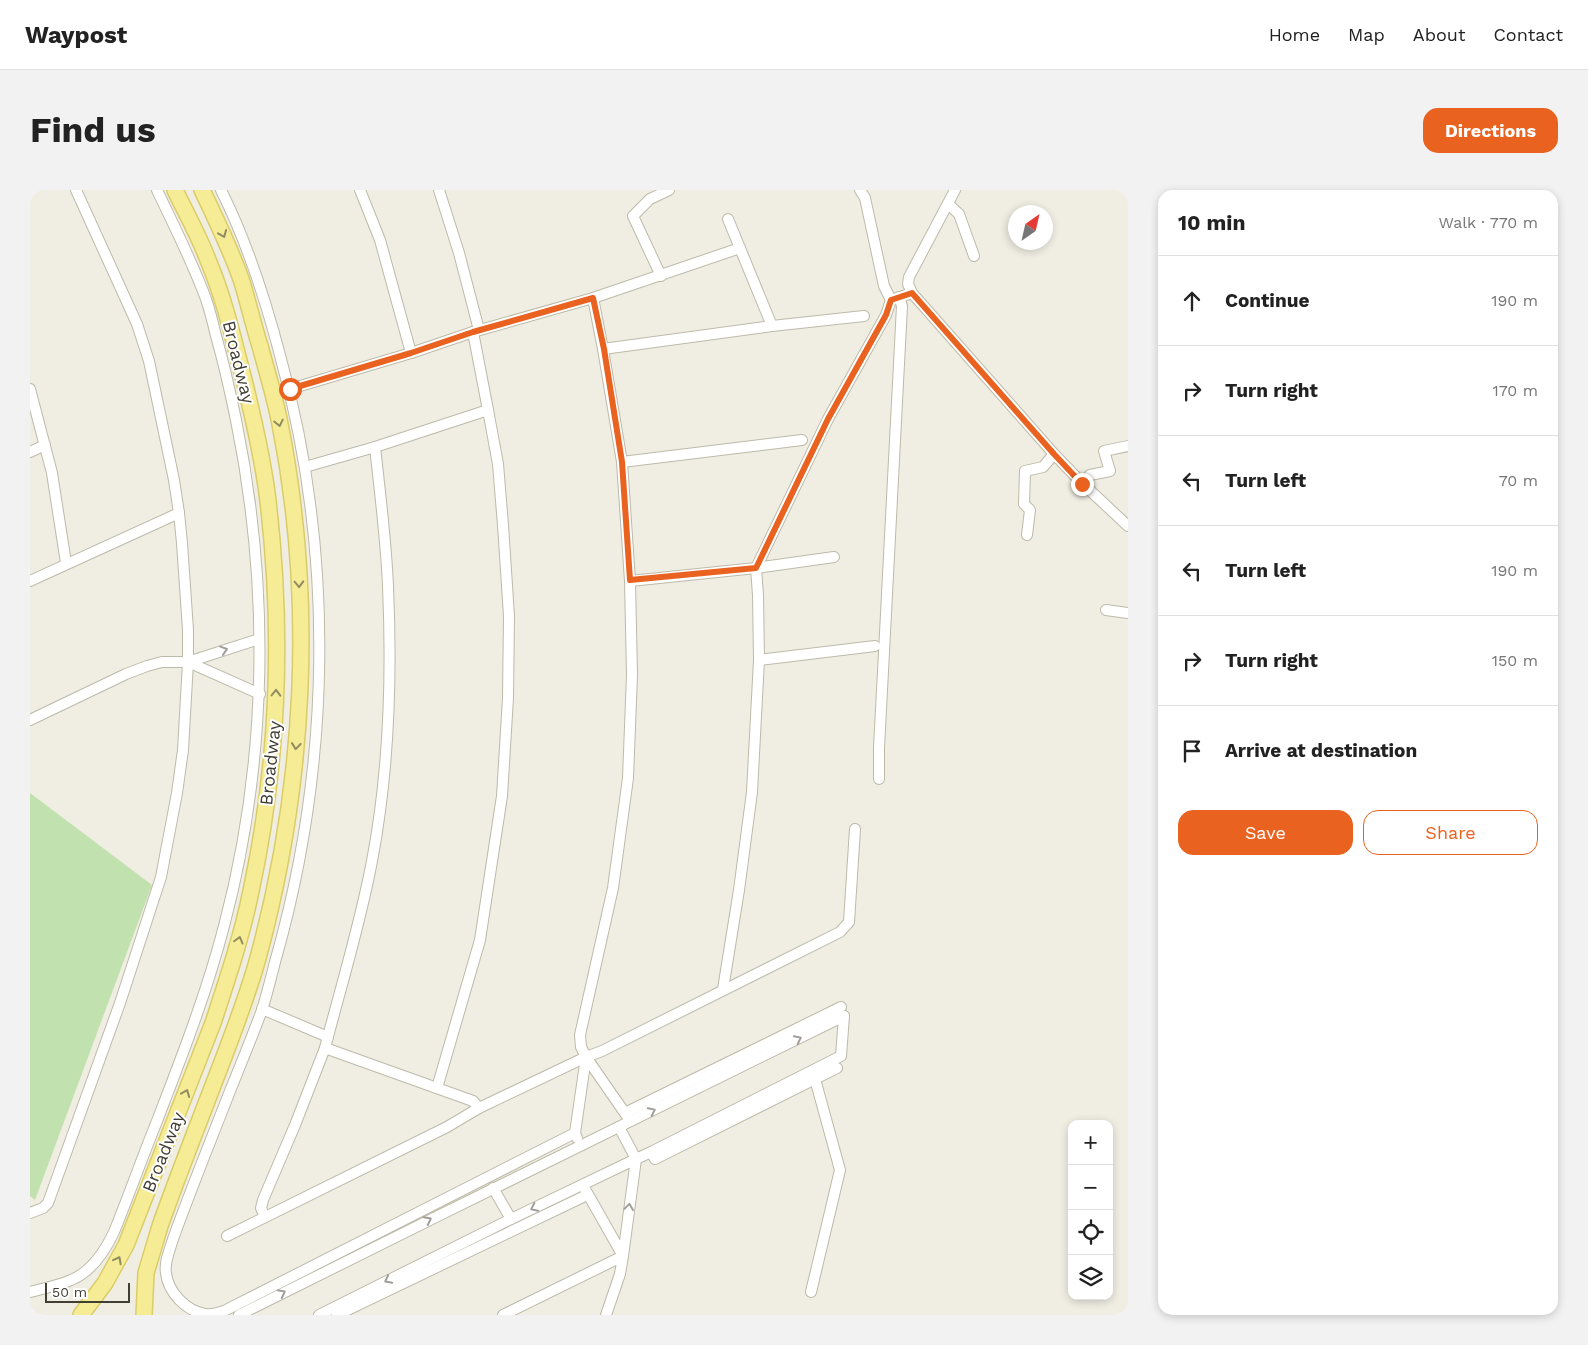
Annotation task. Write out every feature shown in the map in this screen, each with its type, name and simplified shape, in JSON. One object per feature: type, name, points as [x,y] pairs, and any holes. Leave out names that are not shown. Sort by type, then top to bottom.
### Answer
[{"type":"main road","name":"Broadway","points":[[81,1315],[121,1256],[213,1023],[227,980],[251,893],[267,798],[275,718],[277,630],[275,578],[269,510],[255,428],[228,318],[208,260],[175,190]]},
{"type":"main road","name":"Broadway","points":[[144,1315],[145,1280],[149,1259],[244,1006],[272,903],[291,801],[301,686],[299,577],[291,494],[280,425],[241,280],[202,190]]},
{"type":"street","points":[[30,1213],[43,1208],[48,1203],[120,1003],[161,877],[177,794],[183,750],[188,662],[187,611],[182,542],[174,480],[149,360],[137,324],[76,190]]},
{"type":"street","points":[[30,1292],[81,1276],[102,1254],[114,1232],[193,1027],[212,967],[233,889],[250,796],[260,694],[260,638],[255,536],[249,490],[228,382],[206,300],[157,190]]},
{"type":"street","points":[[221,190],[243,238],[260,283],[290,389],[305,466],[316,563],[320,651],[316,738],[309,805],[286,924],[262,1009],[190,1193],[168,1255],[165,1267],[166,1275],[174,1293],[187,1306],[205,1314],[214,1314],[236,1305],[575,1133]]},
{"type":"street","points":[[360,190],[380,240],[411,353]]},
{"type":"street","points":[[437,1088],[480,940],[502,796],[508,698],[509,616],[499,473],[476,331],[459,253],[439,190]]},
{"type":"street","points":[[661,276],[633,216],[650,199],[669,190]]},
{"type":"street","points":[[860,190],[865,198],[884,286],[902,306],[879,748],[879,779]]},
{"type":"street","points":[[955,190],[909,277],[908,284],[912,293],[1054,454],[1082,484],[1128,526]]},
{"type":"street","points":[[948,204],[959,214],[974,256]]},
{"type":"street","points":[[728,219],[772,326]]},
{"type":"street","points":[[272,392],[290,389],[411,353],[476,331],[593,298],[740,248]]},
{"type":"street","points":[[723,989],[752,792],[759,660],[756,568],[828,419],[895,299],[912,293]]},
{"type":"street","points":[[593,298],[604,349],[622,462],[630,580],[632,674],[628,778],[613,888],[580,1035],[581,1047],[586,1057],[628,1117]]},
{"type":"street","points":[[604,349],[772,326],[864,316]]},
{"type":"street","points":[[30,389],[52,472],[66,563]]},
{"type":"street","points":[[305,466],[375,447],[488,410]]},
{"type":"street","points":[[622,462],[802,440]]},
{"type":"street","points":[[30,452],[45,445]]},
{"type":"street","points":[[1082,484],[1090,475],[1110,471],[1104,451],[1128,446]]},
{"type":"street","points":[[265,1217],[261,1208],[263,1200],[325,1048],[345,978],[372,861],[382,797],[388,721],[390,652],[388,584],[375,447]]},
{"type":"street","points":[[1027,536],[1030,510],[1024,504],[1025,471],[1043,467],[1054,454]]},
{"type":"street","points":[[30,581],[178,513]]},
{"type":"street","points":[[255,536],[271,536]]},
{"type":"street","points":[[630,580],[756,568],[834,557]]},
{"type":"street","points":[[1106,610],[1128,613]]},
{"type":"street","points":[[30,720],[126,674],[147,666],[162,662],[188,662],[260,638]]},
{"type":"street","points":[[759,660],[875,646]]},
{"type":"street","points":[[188,662],[260,694]]},
{"type":"street","points":[[250,796],[267,798]]},
{"type":"street","points":[[291,801],[309,805]]},
{"type":"street","points":[[227,1236],[386,1157],[479,1108],[602,1050],[840,932],[849,922],[855,829]]},
{"type":"street","points":[[262,1009],[328,1037]]},
{"type":"street","points":[[239,1315],[619,1127],[628,1117],[842,1012],[841,1056],[651,1152],[511,1219],[319,1315]]},
{"type":"street","points":[[325,1048],[473,1101],[479,1108]]},
{"type":"street","points":[[581,1146],[575,1133],[586,1057]]},
{"type":"street","points":[[651,1152],[655,1159],[837,1068]]},
{"type":"street","points":[[811,1292],[840,1170],[814,1079]]},
{"type":"street","points":[[606,1315],[620,1274],[636,1159],[619,1127]]},
{"type":"street","points":[[138,1170],[153,1176]]},
{"type":"street","points":[[583,1184],[587,1195],[623,1256]]},
{"type":"street","points":[[493,1188],[511,1219]]},
{"type":"street","points":[[174,1189],[190,1193]]},
{"type":"street","points":[[337,1315],[587,1195]]},
{"type":"street","points":[[503,1315],[623,1256]]},
{"type":"green space","points":[[30,793],[152,885],[35,1200],[30,1196]]},
{"type":"route","points":[[290,389],[411,353],[473,332],[593,298],[604,349],[622,462],[630,580],[756,568],[828,419],[886,315],[891,300],[912,293],[1082,484]]}]
